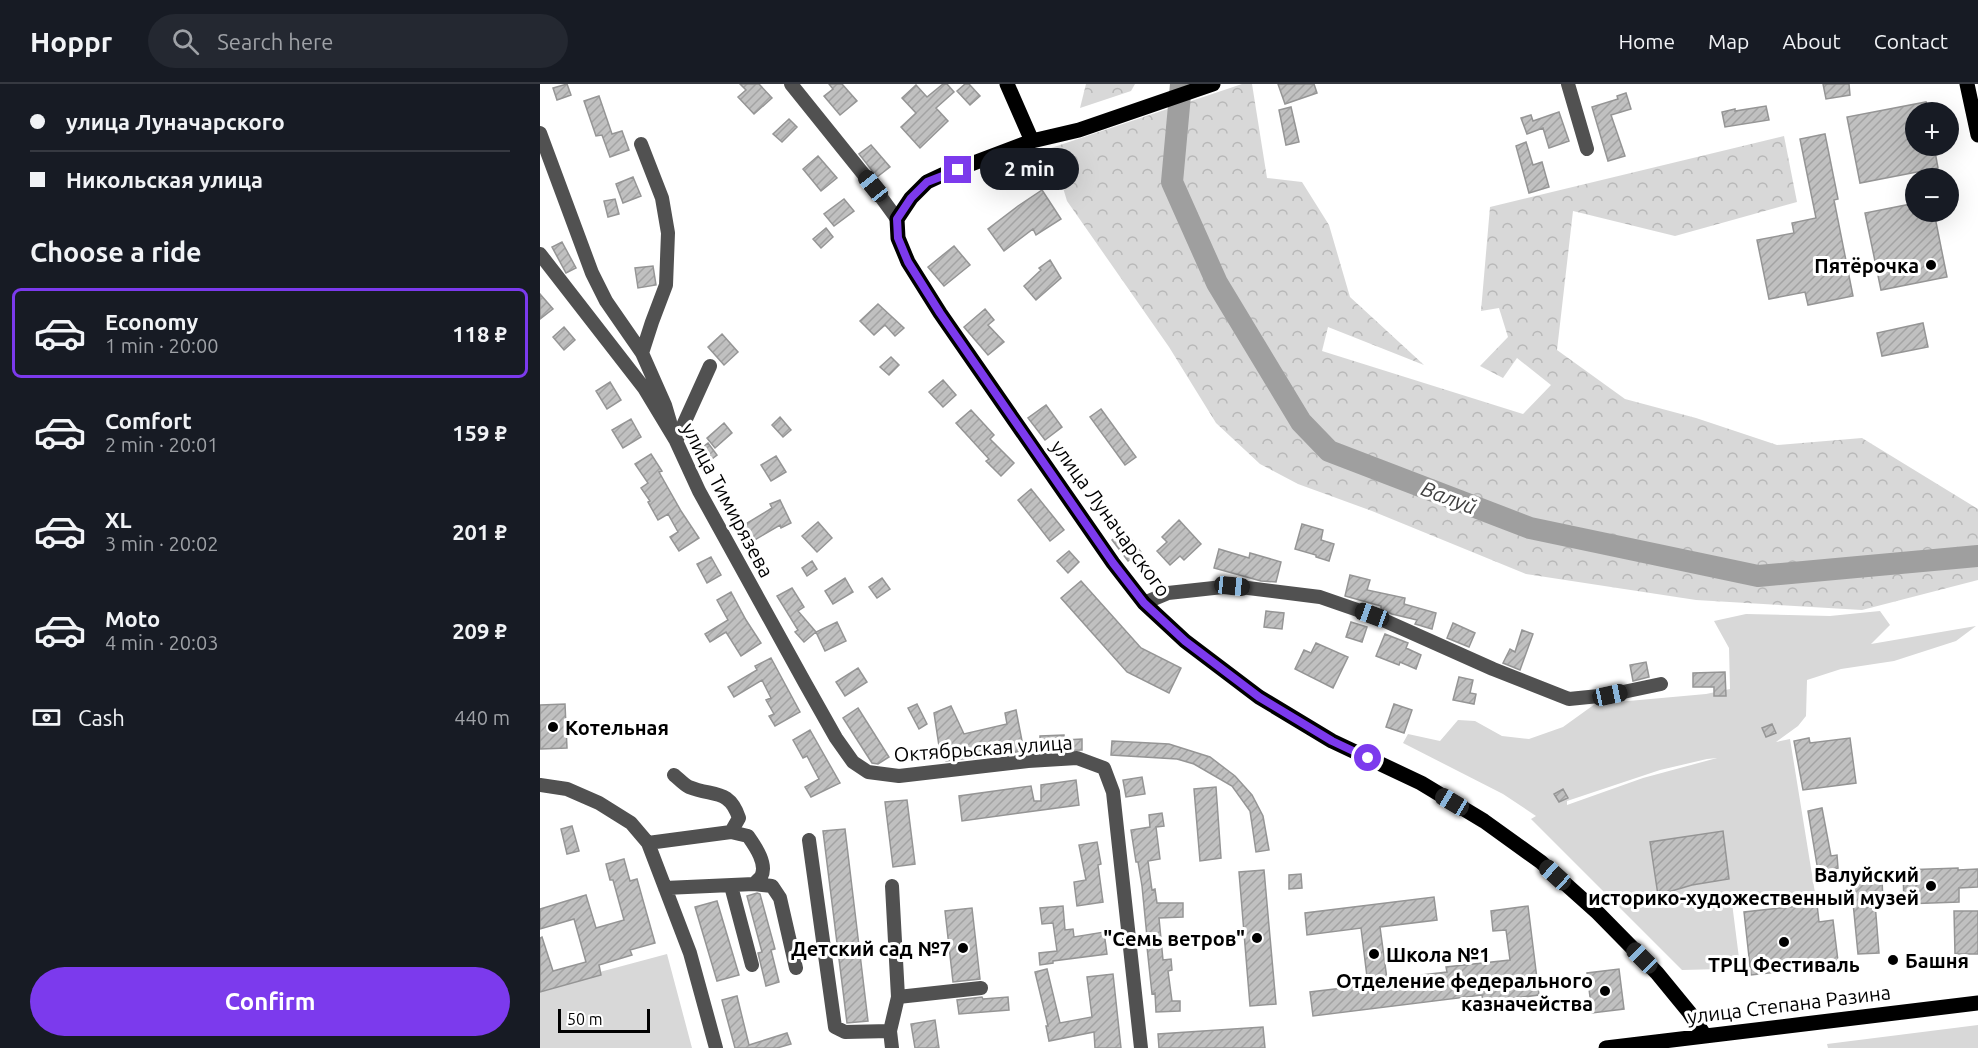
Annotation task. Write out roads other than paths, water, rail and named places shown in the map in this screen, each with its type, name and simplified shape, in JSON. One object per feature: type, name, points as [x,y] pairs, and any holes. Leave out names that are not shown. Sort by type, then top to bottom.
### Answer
[{"type":"main road","points":[[1007,84],[1032,141]]},
{"type":"main road","points":[[897,219],[911,198],[927,182],[942,175],[1032,141],[1078,130],[1213,84]]},
{"type":"main road","points":[[1967,84],[1978,135]]},
{"type":"main road","name":"улица Луначарского","points":[[897,219],[898,238],[908,262],[940,313],[1106,554],[1144,603],[1185,641],[1259,697],[1332,741],[1421,783],[1484,821],[1541,862],[1598,913],[1657,973],[1689,1012],[1704,1036]]},
{"type":"main road","name":"улица Степана Разина","points":[[1606,1048],[1978,1004]]},
{"type":"street","name":"улица Луначарского","points":[[791,84],[897,219]]},
{"type":"street","points":[[1568,84],[1587,149]]},
{"type":"street","points":[[540,133],[592,273],[606,301],[642,353],[665,405],[676,441]]},
{"type":"street","points":[[641,144],[662,198],[668,233],[666,285],[642,353]]},
{"type":"street","name":"улица Тимирязева","points":[[540,254],[644,388],[676,441],[699,491],[836,738],[853,762],[868,772]]},
{"type":"street","points":[[676,441],[710,366]]},
{"type":"street","points":[[1144,603],[1168,593],[1232,586],[1320,597],[1372,615],[1493,669],[1569,699],[1610,695],[1661,684]]},
{"type":"street","name":"Октябрьская улица","points":[[868,772],[899,776],[1028,761],[1077,758],[1104,768],[1113,792],[1141,1048]]},
{"type":"street","points":[[674,775],[687,786],[723,795],[735,807],[739,818],[731,832]]},
{"type":"street","points":[[540,784],[567,789],[599,803],[632,823],[648,843],[690,953],[716,1048]]},
{"type":"street","points":[[648,843],[731,832],[748,836],[763,866],[761,877],[754,884]]},
{"type":"street","points":[[809,840],[836,1027],[845,1032],[890,1031]]},
{"type":"street","points":[[665,888],[754,884],[772,886],[780,898],[796,968]]},
{"type":"street","points":[[730,886],[752,965]]},
{"type":"street","points":[[892,886],[898,997],[890,1031],[892,1048]]},
{"type":"street","points":[[898,997],[981,988]]},
{"type":"waterway","name":"Валуй","points":[[1181,84],[1172,182],[1217,283],[1301,422],[1329,451],[1530,528],[1758,576],[1978,556]]},
{"type":"place","name":"Пятёрочка","points":[[1931,265]]},
{"type":"place","name":"Котельная","points":[[553,727]]},
{"type":"place","name":"Валуйский историко-художественный музей","points":[[1931,886]]},
{"type":"place","name":"\"Семь ветров\"","points":[[1257,938]]},
{"type":"place","name":"ТРЦ Фестиваль","points":[[1784,942]]},
{"type":"place","name":"Детский сад №7","points":[[963,948]]},
{"type":"place","name":"Школа №1","points":[[1374,954]]},
{"type":"place","name":"Башня","points":[[1893,960]]},
{"type":"place","name":"Отделение федерального казначейства","points":[[1605,991]]}]
